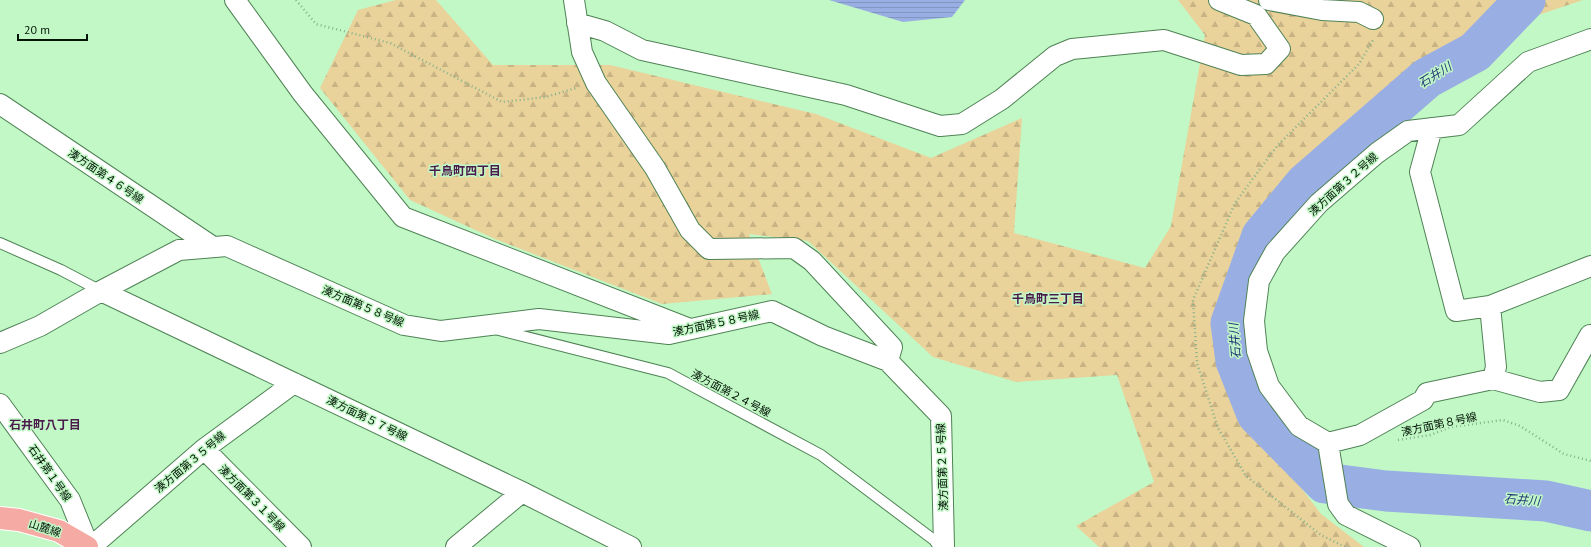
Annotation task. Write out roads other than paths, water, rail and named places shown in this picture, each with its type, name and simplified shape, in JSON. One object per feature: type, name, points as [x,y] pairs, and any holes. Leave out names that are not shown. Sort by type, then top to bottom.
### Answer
[{"type":"main road","name":"山麓線","points":[[0,518],[19,520],[59,531],[89,547]]},
{"type":"street","points":[[235,0],[303,94],[403,217],[690,329]]},
{"type":"street","points":[[574,0],[582,52],[596,83],[655,168],[690,230],[709,249],[794,248],[812,261],[892,347],[888,361]]},
{"type":"street","points":[[577,23],[605,31],[642,50],[846,95],[940,126],[962,124],[1002,99],[1055,56],[1072,49],[1164,40],[1241,65],[1266,64],[1280,49],[1256,15],[1219,0]]},
{"type":"street","points":[[1269,0],[1322,10],[1359,12],[1373,18]]},
{"type":"street","name":"湊方面第３２号線","points":[[1329,446],[1299,426],[1269,386],[1257,351],[1254,321],[1259,281],[1275,252],[1318,203],[1377,153],[1408,131],[1459,125],[1528,62],[1591,39]]},
{"type":"street","name":"湊方面第４６号線","points":[[0,104],[213,247]]},
{"type":"street","points":[[1432,128],[1420,172],[1456,311],[1490,306],[1591,266]]},
{"type":"street","name":"湊方面第５８号線","points":[[0,343],[40,326],[101,291],[179,250],[227,246],[404,325],[442,331],[539,319],[669,334],[772,311],[823,336],[888,361]]},
{"type":"street","name":"湊方面第５７号線","points":[[101,291],[522,492],[631,547]]},
{"type":"street","points":[[1490,306],[1496,367],[1493,379]]},
{"type":"street","points":[[1410,547],[1346,515],[1338,504],[1329,446],[1360,435],[1423,400],[1427,393],[1493,379],[1540,392],[1559,390],[1590,334]]},
{"type":"street","name":"湊方面第２５号線","points":[[888,361],[941,416],[944,547]]},
{"type":"street","name":"湊方面第３５号線","points":[[89,547],[204,449],[294,383]]},
{"type":"street","name":"石井第１号線","points":[[0,404],[70,500],[89,547]]},
{"type":"street","name":"湊方面第３１号線","points":[[204,449],[301,547]]},
{"type":"street","points":[[456,547],[522,492]]},
{"type":"lane","points":[[0,243],[61,270],[101,291]]},
{"type":"lane","name":"湊方面第２４号線","points":[[480,326],[668,373],[821,455],[934,540],[939,547]]},
{"type":"water","points":[[829,0],[965,0],[952,17],[903,22]]},
{"type":"waterway","name":"石井川","points":[[1525,0],[1475,52],[1427,78],[1305,184],[1262,236],[1231,323],[1236,361],[1257,414],[1325,483],[1386,491],[1546,501],[1591,511]]},
{"type":"district","name":"千鳥町四丁目","points":[[465,171]]},
{"type":"district","name":"千鳥町三丁目","points":[[1048,299]]},
{"type":"district","name":"石井町八丁目","points":[[45,425]]}]
